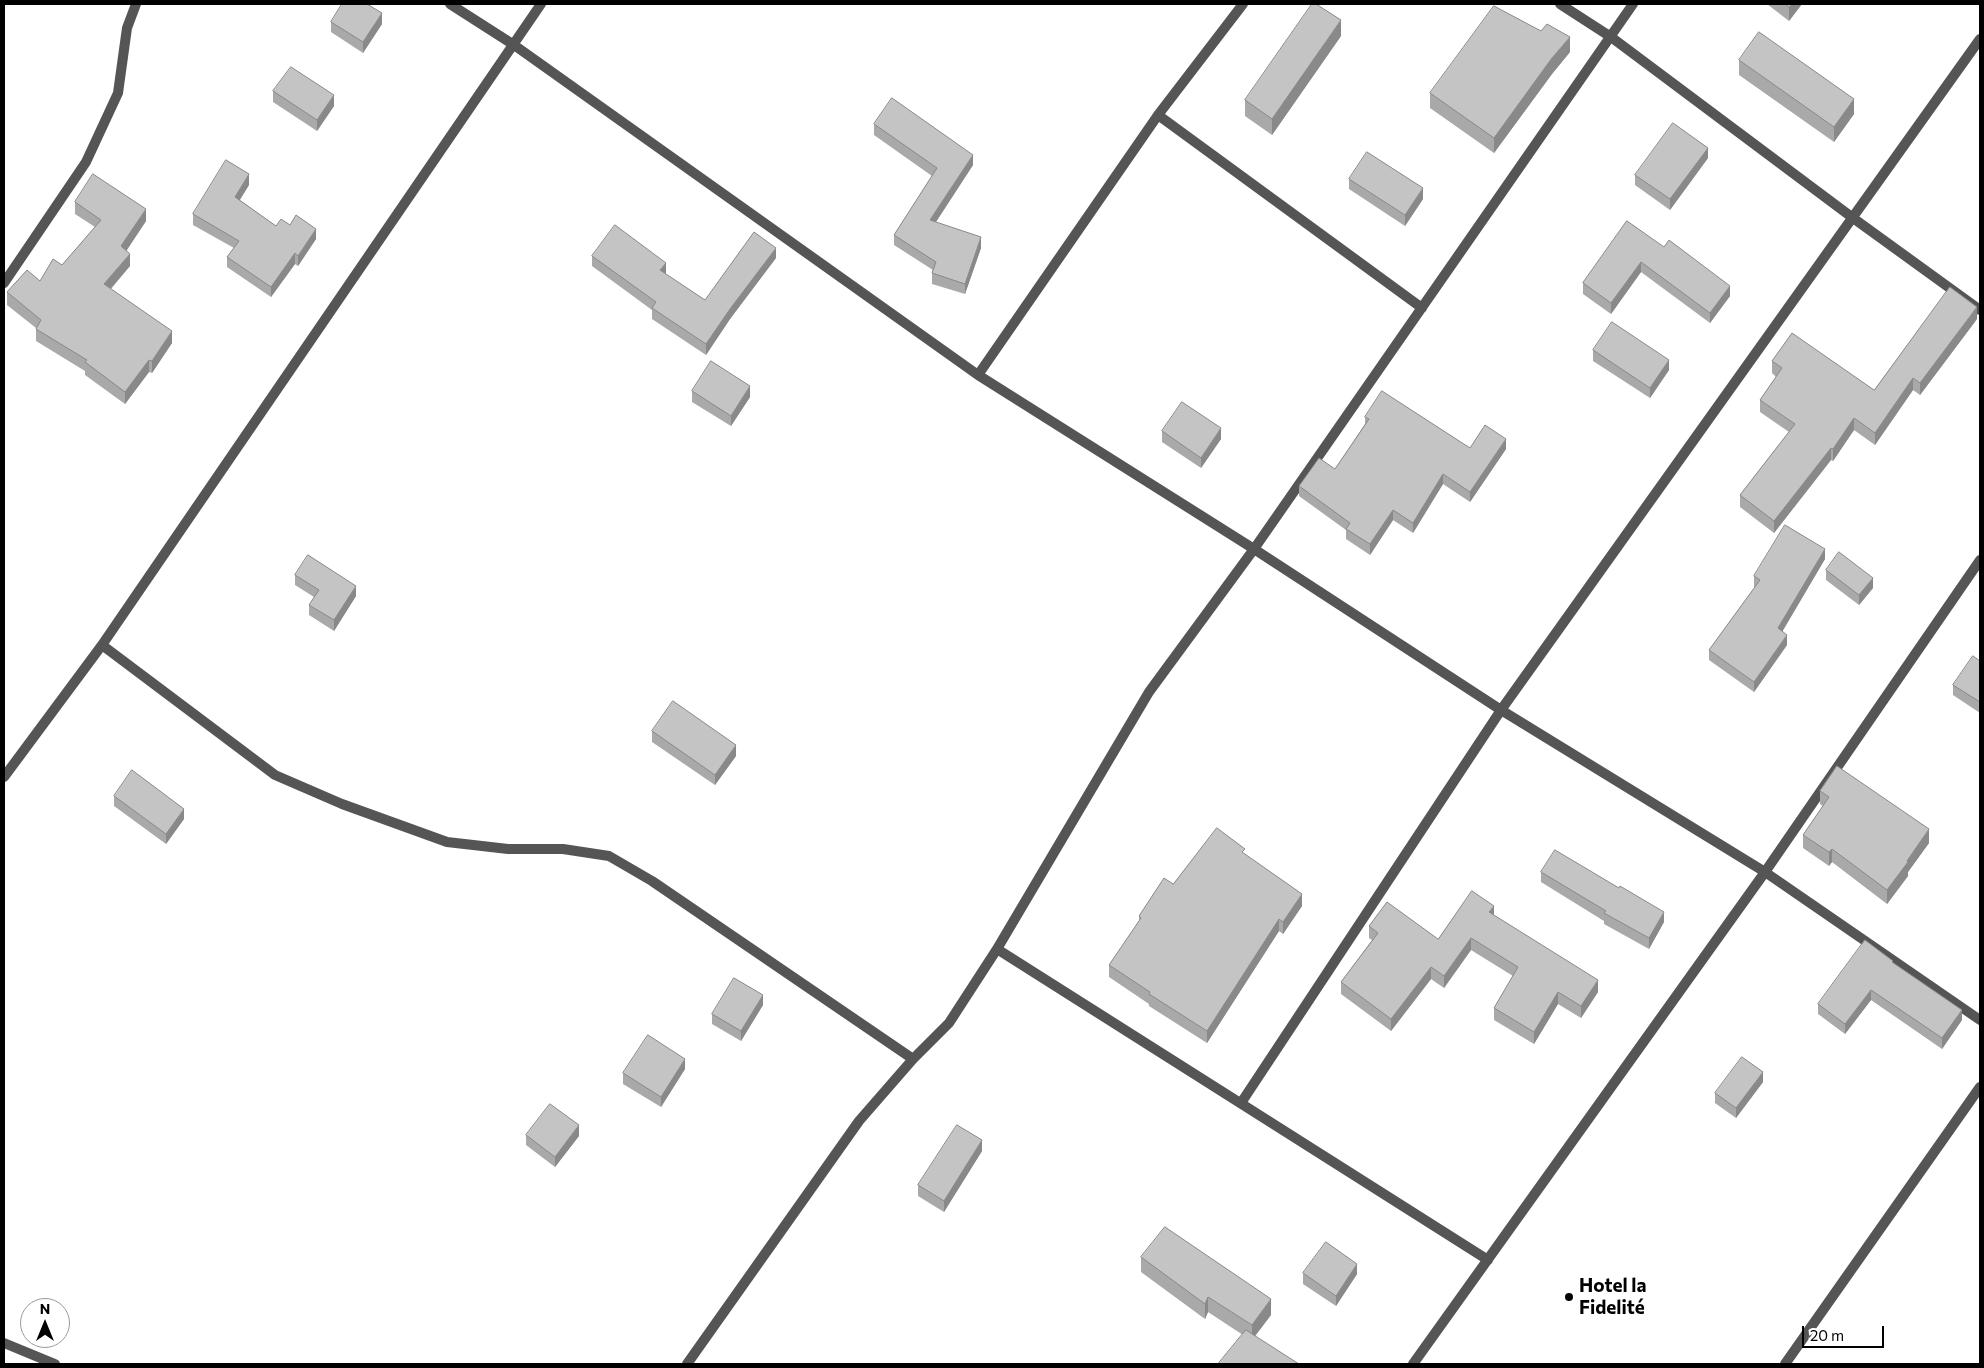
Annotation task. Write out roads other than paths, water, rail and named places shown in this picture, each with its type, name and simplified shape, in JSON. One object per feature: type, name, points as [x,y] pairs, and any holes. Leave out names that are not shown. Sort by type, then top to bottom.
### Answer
[{"type":"street","points":[[4,283],[86,162],[118,94],[126,28],[136,4]]},
{"type":"street","points":[[450,4],[514,45],[978,375],[1254,549],[1501,710],[1765,872],[1980,1020]]},
{"type":"street","points":[[4,778],[102,645],[541,4]]},
{"type":"street","points":[[978,375],[1158,115],[1242,4]]},
{"type":"street","points":[[1560,4],[1611,37],[1853,218],[1980,310]]},
{"type":"street","points":[[687,1364],[859,1121],[913,1059],[949,1023],[997,949],[1149,692],[1254,549],[1633,4]]},
{"type":"street","points":[[1241,1103],[1501,710],[1980,39]]},
{"type":"street","points":[[1158,115],[1422,308]]},
{"type":"street","points":[[1413,1364],[1765,872],[1980,560]]},
{"type":"street","points":[[102,645],[275,775],[342,804],[447,842],[508,850],[563,849],[609,856],[652,881],[913,1059]]},
{"type":"street","points":[[997,949],[1488,1260]]},
{"type":"street","points":[[1785,1364],[1980,1087]]},
{"type":"street","points":[[4,1344],[55,1364]]},
{"type":"place","name":"Hotel la Fidelité","points":[[1569,1297]]}]
